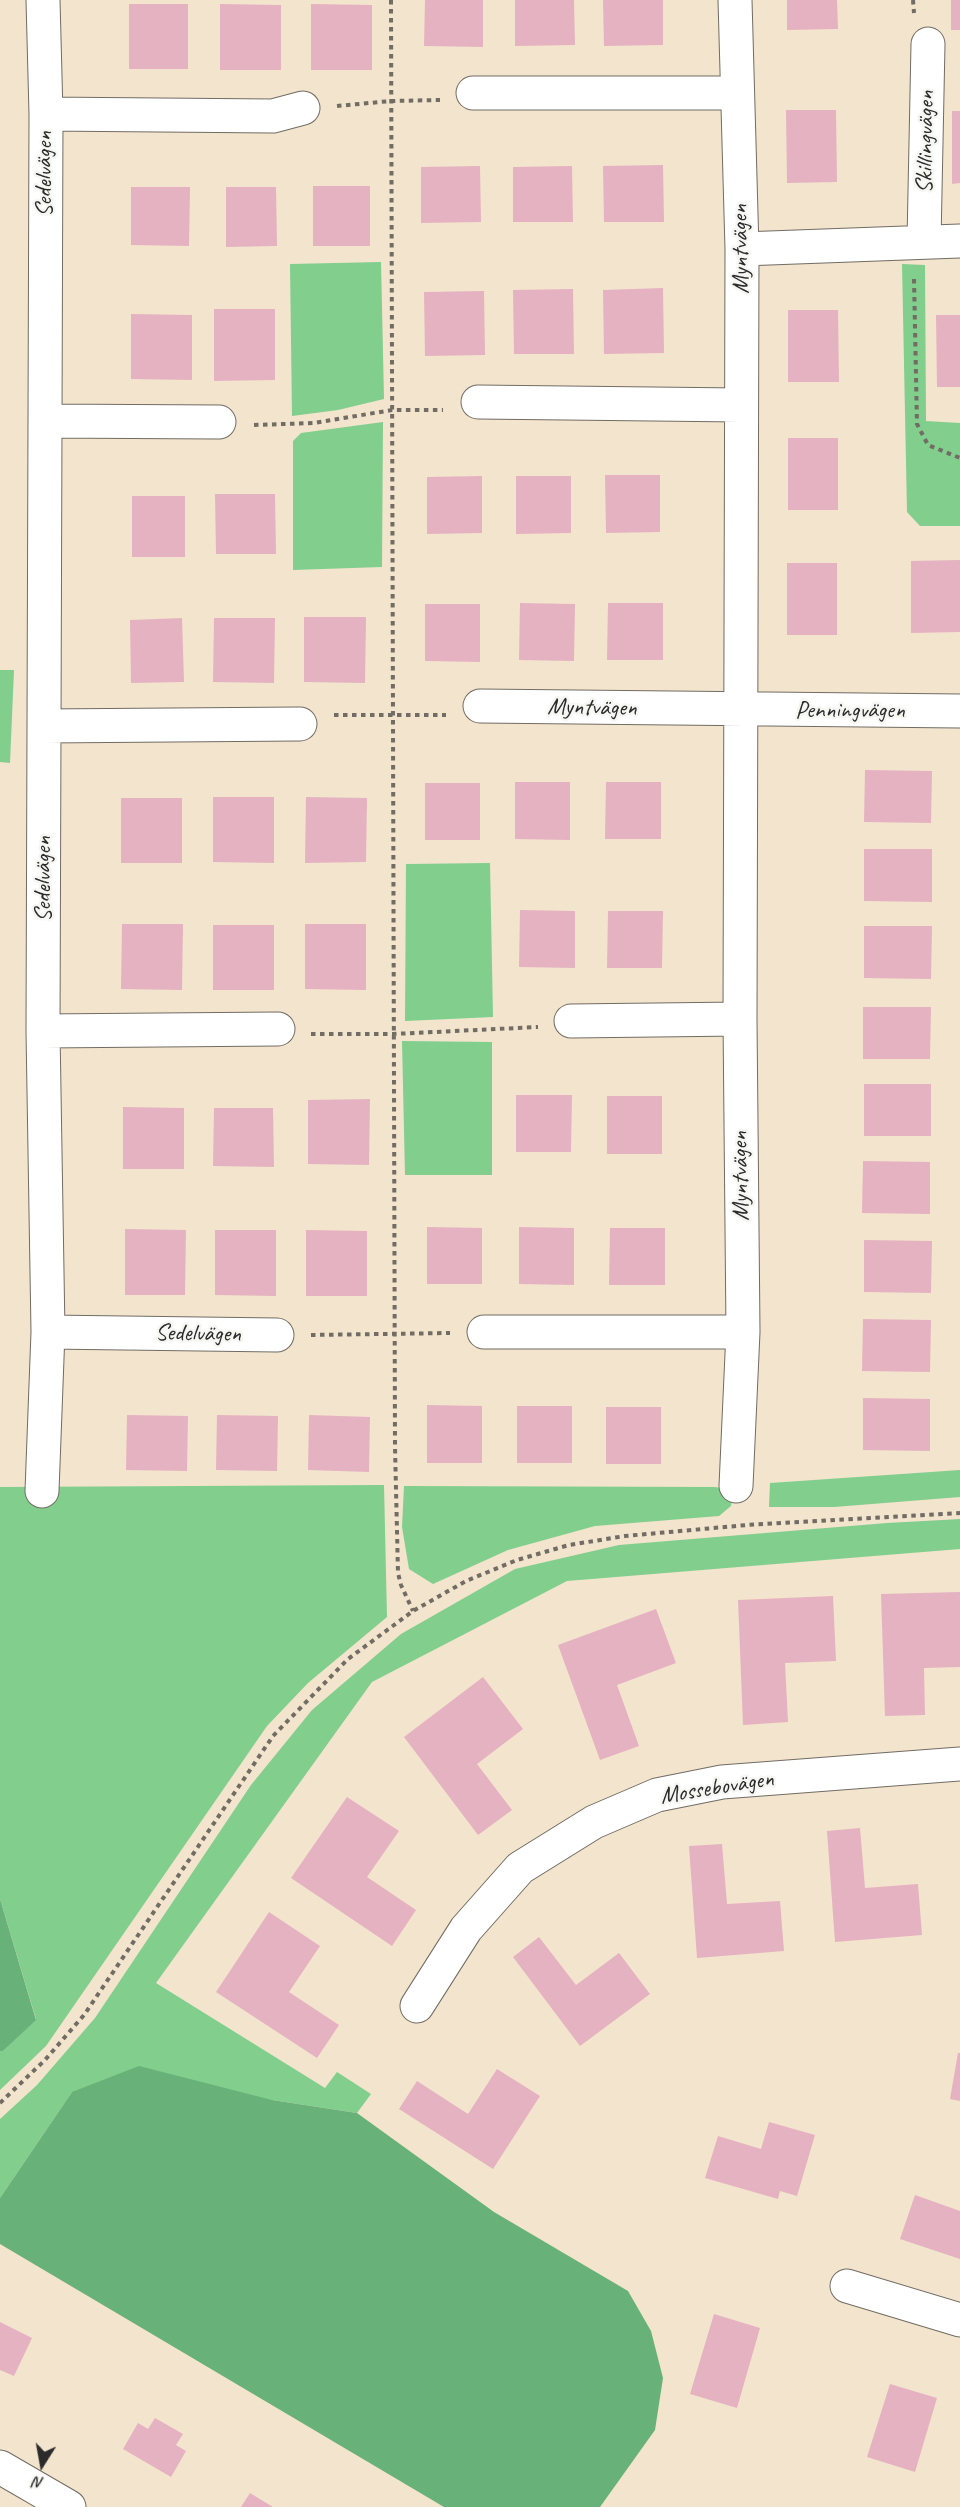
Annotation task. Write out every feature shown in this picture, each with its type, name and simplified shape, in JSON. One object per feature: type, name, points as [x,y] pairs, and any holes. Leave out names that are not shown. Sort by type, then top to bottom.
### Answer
[{"type":"street","points":[[43,0],[46,114]]},
{"type":"street","name":"Myntvägen","points":[[735,0],[742,249],[740,405],[742,1332],[736,1486]]},
{"type":"street","name":"Skillingvägen","points":[[919,241],[928,44]]},
{"type":"street","points":[[473,93],[737,93]]},
{"type":"street","name":"Sedelvägen","points":[[42,1491],[48,1332],[43,1031],[46,114],[273,116],[303,108]]},
{"type":"street","points":[[742,249],[960,241]]},
{"type":"street","points":[[478,402],[740,405]]},
{"type":"street","points":[[45,421],[219,422]]},
{"type":"street","name":"Myntvägen","points":[[490,706],[740,710]]},
{"type":"street","name":"Penningvägen","points":[[740,710],[960,711]]},
{"type":"street","points":[[44,726],[292,723]]},
{"type":"street","points":[[571,1021],[740,1019]]},
{"type":"street","points":[[43,1031],[278,1029]]},
{"type":"street","name":"Sedelvägen","points":[[48,1332],[277,1335]]},
{"type":"street","points":[[484,1332],[742,1332]]},
{"type":"street","name":"Mossebovägen","points":[[417,2006],[466,1929],[520,1868],[594,1822],[657,1795],[722,1782],[960,1764]]},
{"type":"street","points":[[847,2286],[960,2320]]},
{"type":"street","points":[[0,2468],[69,2507]]},
{"type":"path","points":[[392,0],[394,1335],[398,1573],[401,1586],[413,1611]]},
{"type":"path","points":[[303,108],[365,105],[391,101],[455,100],[473,93]]},
{"type":"path","points":[[919,241],[918,424],[928,445],[960,458]]},
{"type":"path","points":[[219,422],[236,425],[314,423],[392,410],[459,410],[478,402]]},
{"type":"path","points":[[292,723],[311,716],[474,715],[490,706]]},
{"type":"path","points":[[278,1029],[311,1034],[393,1034],[547,1027],[571,1021]]},
{"type":"path","points":[[277,1335],[484,1332]]},
{"type":"path","points":[[0,2103],[52,2053],[84,2015],[273,1736],[348,1659],[413,1611],[466,1581],[517,1560],[569,1545],[625,1536],[747,1526],[960,1513]]},
{"type":"green space","points":[[381,262],[384,399],[338,410],[292,416],[290,264]]},
{"type":"green space","points":[[902,264],[925,265],[926,421],[960,423],[960,526],[920,526],[907,512]]},
{"type":"green space","points":[[383,422],[382,567],[293,570],[293,441],[301,433]]},
{"type":"green space","points":[[0,670],[14,670],[10,763],[0,762]]},
{"type":"green space","points":[[490,863],[493,1017],[405,1021],[406,864]]},
{"type":"green space","points":[[402,1041],[492,1042],[492,1175],[405,1175]]},
{"type":"green space","points":[[960,1470],[960,1497],[834,1507],[769,1507],[770,1483]]},
{"type":"green space","points":[[384,1485],[387,1617],[308,1683],[267,1726],[46,2046],[0,2090],[0,2051],[3,2051],[36,2019],[0,1899],[0,1487]]},
{"type":"green space","points":[[404,1486],[714,1487],[733,1489],[731,1506],[719,1516],[595,1526],[508,1550],[433,1584],[409,1569],[402,1527]]},
{"type":"green space","points":[[960,1519],[960,1549],[567,1581],[372,1682],[156,1983],[325,2088],[337,2072],[371,2094],[357,2113],[272,2100],[72,2092],[0,2198],[0,2119],[37,2085],[95,2018],[251,1785],[312,1710],[401,1634],[515,1569],[619,1545]]},
{"type":"green space","points":[[0,1899],[36,2020],[3,2051],[0,2051]]},
{"type":"green space","points":[[139,2066],[272,2100],[357,2113],[494,2212],[628,2291],[651,2331],[663,2378],[655,2430],[600,2507],[444,2507],[0,2244],[0,2198],[72,2092]]},
{"type":"building","points":[[425,0],[483,0],[483,47],[424,46]]},
{"type":"building","points":[[515,0],[574,0],[575,45],[515,46]]},
{"type":"building","points":[[603,0],[663,0],[663,45],[604,46]]},
{"type":"building","points":[[787,0],[837,0],[838,29],[787,30]]},
{"type":"building","points":[[951,0],[960,0],[960,30],[951,30]]},
{"type":"building","points":[[129,4],[188,4],[188,69],[129,69]]},
{"type":"building","points":[[220,4],[281,5],[281,70],[220,70]]},
{"type":"building","points":[[311,4],[372,5],[372,70],[311,70]]},
{"type":"building","points":[[786,110],[836,110],[837,182],[787,183]]},
{"type":"building","points":[[952,111],[960,111],[960,183],[952,184]]},
{"type":"building","points":[[663,165],[664,222],[604,222],[603,166]]},
{"type":"building","points":[[480,166],[481,222],[421,223],[421,167]]},
{"type":"building","points":[[572,166],[573,222],[513,222],[513,167]]},
{"type":"building","points":[[313,186],[370,186],[370,246],[313,246]]},
{"type":"building","points":[[131,187],[190,187],[189,246],[131,245]]},
{"type":"building","points":[[226,187],[276,187],[277,246],[226,247]]},
{"type":"building","points":[[663,288],[664,353],[604,354],[603,290]]},
{"type":"building","points":[[573,289],[574,354],[514,354],[513,290]]},
{"type":"building","points":[[484,291],[485,355],[425,356],[424,292]]},
{"type":"building","points":[[214,309],[275,309],[275,380],[214,381]]},
{"type":"building","points":[[788,310],[838,310],[839,382],[788,382]]},
{"type":"building","points":[[131,314],[192,315],[192,380],[131,379]]},
{"type":"building","points":[[936,315],[960,315],[960,387],[937,387]]},
{"type":"building","points":[[788,438],[838,438],[838,510],[788,510]]},
{"type":"building","points":[[605,475],[660,475],[660,532],[606,533]]},
{"type":"building","points":[[482,476],[482,533],[427,534],[427,477]]},
{"type":"building","points":[[516,476],[571,476],[571,533],[516,534]]},
{"type":"building","points":[[215,494],[275,494],[276,554],[216,554]]},
{"type":"building","points":[[132,496],[185,496],[185,557],[132,557]]},
{"type":"building","points":[[960,560],[960,632],[911,633],[911,561]]},
{"type":"building","points":[[787,563],[837,563],[837,635],[787,635]]},
{"type":"building","points":[[520,603],[575,604],[574,661],[519,660]]},
{"type":"building","points":[[608,603],[663,603],[663,660],[607,660]]},
{"type":"building","points":[[425,604],[480,604],[480,662],[425,661]]},
{"type":"building","points":[[304,617],[366,617],[365,683],[304,682]]},
{"type":"building","points":[[182,618],[184,682],[131,683],[130,620]]},
{"type":"building","points":[[214,618],[275,618],[274,683],[213,682]]},
{"type":"building","points":[[865,770],[932,771],[931,823],[864,822]]},
{"type":"building","points":[[515,782],[570,782],[570,840],[515,839]]},
{"type":"building","points":[[606,782],[661,782],[661,839],[605,839]]},
{"type":"building","points":[[425,783],[480,783],[480,840],[425,840]]},
{"type":"building","points":[[213,797],[274,797],[274,863],[213,862]]},
{"type":"building","points":[[306,797],[367,798],[366,862],[305,863]]},
{"type":"building","points":[[121,798],[182,798],[182,863],[121,863]]},
{"type":"building","points":[[864,849],[932,849],[932,902],[864,901]]},
{"type":"building","points":[[520,910],[575,911],[575,968],[519,967]]},
{"type":"building","points":[[608,911],[663,911],[662,968],[607,968]]},
{"type":"building","points":[[122,924],[183,924],[182,990],[121,989]]},
{"type":"building","points":[[305,924],[366,924],[366,990],[305,989]]},
{"type":"building","points":[[213,925],[274,925],[274,990],[213,990]]},
{"type":"building","points":[[864,926],[932,926],[931,979],[864,978]]},
{"type":"building","points":[[863,1007],[931,1007],[930,1059],[863,1059]]},
{"type":"building","points":[[864,1084],[931,1084],[931,1136],[864,1136]]},
{"type":"building","points":[[516,1095],[572,1095],[571,1152],[516,1152]]},
{"type":"building","points":[[607,1096],[662,1096],[662,1154],[607,1154]]},
{"type":"building","points":[[370,1099],[369,1165],[308,1164],[308,1100]]},
{"type":"building","points":[[123,1107],[184,1108],[184,1169],[123,1169]]},
{"type":"building","points":[[214,1108],[273,1108],[274,1167],[213,1166]]},
{"type":"building","points":[[863,1161],[930,1162],[930,1214],[862,1213]]},
{"type":"building","points":[[427,1227],[482,1228],[482,1284],[427,1284]]},
{"type":"building","points":[[519,1227],[574,1228],[574,1285],[519,1284]]},
{"type":"building","points":[[610,1228],[665,1228],[665,1285],[609,1285]]},
{"type":"building","points":[[125,1229],[186,1230],[185,1295],[125,1295]]},
{"type":"building","points":[[215,1230],[276,1230],[276,1296],[215,1295]]},
{"type":"building","points":[[306,1230],[367,1231],[367,1296],[306,1296]]},
{"type":"building","points":[[864,1240],[932,1241],[931,1293],[864,1292]]},
{"type":"building","points":[[863,1319],[931,1320],[930,1372],[862,1371]]},
{"type":"building","points":[[863,1398],[930,1399],[930,1451],[863,1450]]},
{"type":"building","points":[[427,1405],[482,1406],[482,1463],[427,1463]]},
{"type":"building","points":[[517,1406],[572,1406],[572,1463],[517,1463]]},
{"type":"building","points":[[606,1407],[661,1407],[661,1464],[606,1464]]},
{"type":"building","points":[[127,1415],[188,1416],[187,1471],[126,1470]]},
{"type":"building","points":[[217,1415],[278,1416],[277,1471],[216,1470]]},
{"type":"building","points":[[309,1415],[370,1417],[369,1472],[308,1470]]},
{"type":"building","points":[[960,1592],[960,1667],[924,1668],[925,1715],[885,1716],[881,1594]]},
{"type":"building","points":[[833,1596],[836,1661],[785,1663],[788,1722],[743,1725],[738,1600]]},
{"type":"building","points":[[656,1609],[676,1663],[617,1685],[639,1746],[600,1760],[558,1645]]},
{"type":"building","points":[[483,1677],[523,1729],[477,1764],[512,1810],[478,1835],[404,1737]]},
{"type":"building","points":[[347,1797],[399,1831],[367,1877],[416,1910],[392,1946],[291,1878]]},
{"type":"building","points":[[860,1828],[865,1888],[918,1884],[922,1935],[835,1942],[827,1831]]},
{"type":"building","points":[[722,1844],[727,1904],[780,1901],[784,1951],[697,1958],[689,1846]]},
{"type":"building","points":[[269,1912],[320,1946],[289,1992],[339,2025],[317,2058],[216,1992]]},
{"type":"building","points":[[539,1937],[576,1985],[619,1953],[650,1994],[580,2046],[513,1957]]},
{"type":"building","points":[[958,2053],[960,2053],[960,2101],[950,2099]]},
{"type":"building","points":[[497,2069],[540,2096],[493,2169],[399,2109],[417,2081],[468,2114]]},
{"type":"building","points":[[769,2122],[815,2135],[797,2196],[780,2191],[778,2199],[705,2178],[718,2136],[761,2149]]},
{"type":"building","points":[[915,2195],[960,2211],[960,2259],[900,2239]]},
{"type":"building","points":[[714,2314],[760,2328],[737,2408],[690,2394]]},
{"type":"building","points":[[0,2322],[32,2338],[14,2376],[0,2370]]},
{"type":"building","points":[[890,2384],[937,2398],[915,2472],[867,2457]]},
{"type":"building","points":[[155,2418],[183,2434],[176,2445],[186,2451],[171,2477],[123,2449],[138,2423],[148,2429]]},
{"type":"building","points":[[250,2493],[273,2507],[241,2507]]}]
